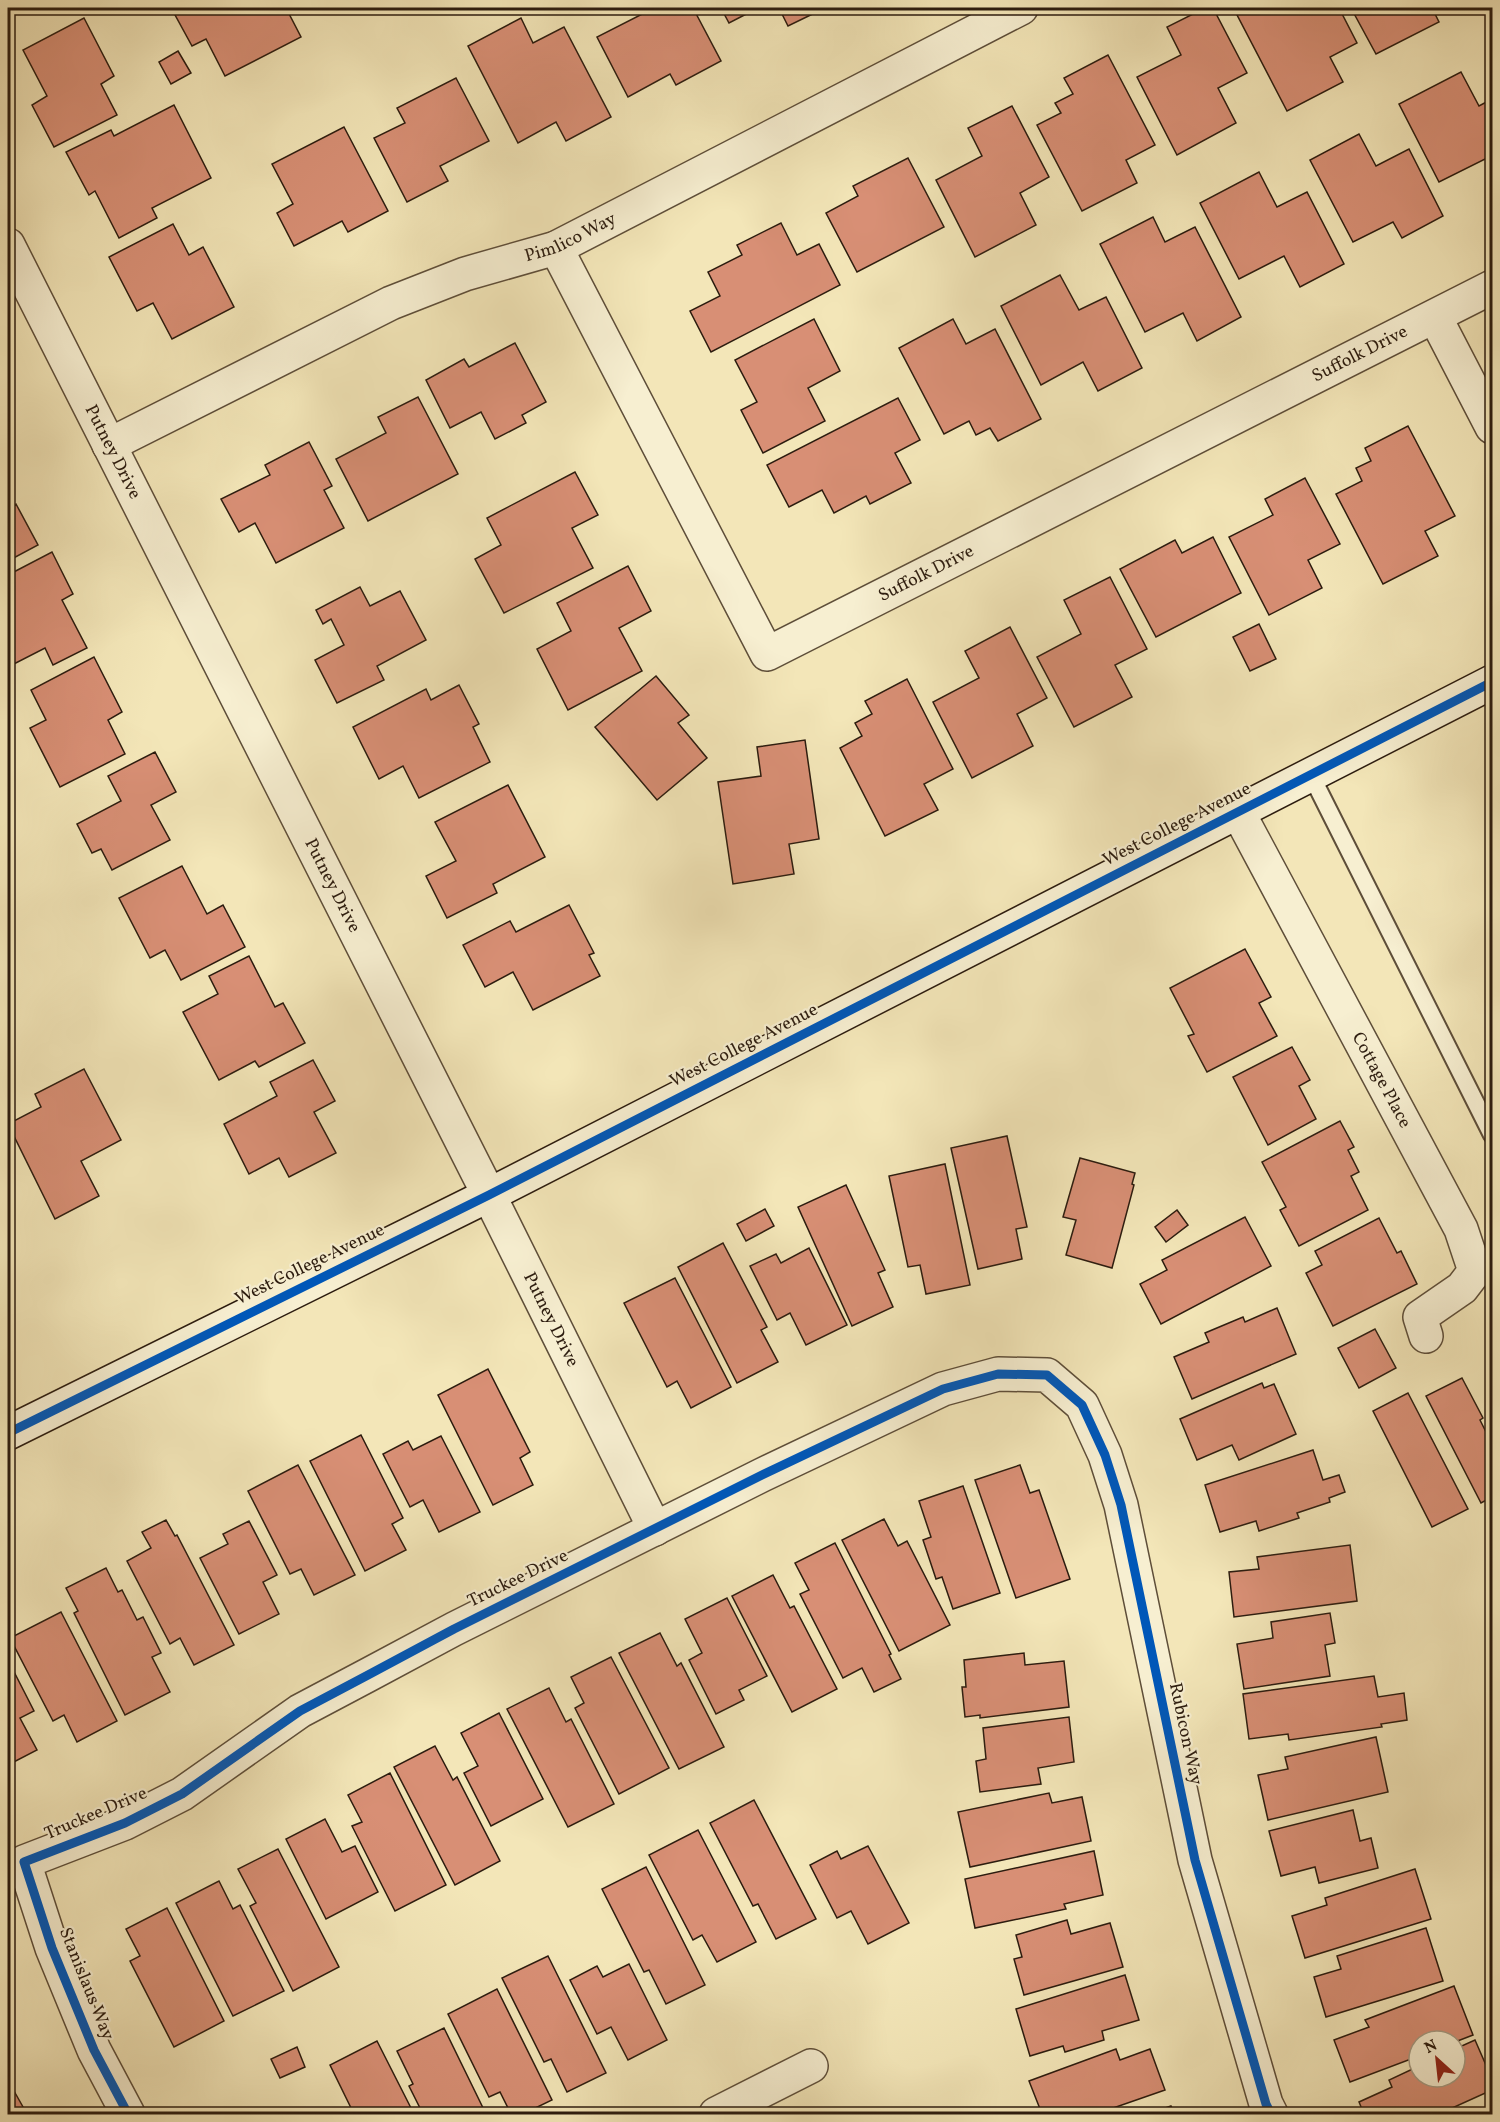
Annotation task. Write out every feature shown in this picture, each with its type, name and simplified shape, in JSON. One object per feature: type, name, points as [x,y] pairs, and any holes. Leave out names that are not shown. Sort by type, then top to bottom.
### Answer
[{"type":"street","name":"Pimlico Way","points":[[109,446],[391,303],[465,274],[556,248],[1022,8]]},
{"type":"street","name":"Putney Drive","points":[[8,245],[489,1195],[654,1530]]},
{"type":"street","name":"Suffolk Drive","points":[[556,248],[767,654],[1492,287]]},
{"type":"street","points":[[1436,317],[1492,427]]},
{"type":"street","name":"West College Avenue","points":[[8,1434],[489,1195],[1492,682]]},
{"type":"street","name":"Cottage Place","points":[[1238,812],[1461,1229],[1475,1271],[1462,1288],[1420,1317],[1426,1336]]},
{"type":"street","name":"Truckee Drive","points":[[16,1864],[125,1823],[182,1794],[300,1711],[454,1629],[762,1475],[943,1389],[998,1374],[1047,1375]]},
{"type":"street","name":"Rubicon Way","points":[[1047,1375],[1082,1405],[1105,1455],[1121,1505],[1195,1860],[1271,2115]]},
{"type":"street","name":"Stanislaus Way","points":[[16,1864],[94,2050],[128,2115]]},
{"type":"street","points":[[716,2115],[811,2066]]},
{"type":"lane","points":[[1311,775],[1492,1135]]},
{"type":"building","points":[[185,8],[286,8],[301,37],[225,76],[206,39],[192,46],[174,13]]},
{"type":"building","points":[[654,8],[693,8],[721,61],[676,85],[670,74],[628,97],[597,37]]},
{"type":"building","points":[[721,8],[758,8],[729,23]]},
{"type":"building","points":[[779,8],[825,8],[788,26]]},
{"type":"building","points":[[1205,8],[1213,8],[1247,73],[1218,88],[1236,123],[1177,155],[1137,77],[1181,55],[1167,27]]},
{"type":"building","points":[[1242,8],[1339,8],[1357,43],[1330,57],[1343,82],[1287,111],[1235,11]]},
{"type":"building","points":[[1351,8],[1432,8],[1439,22],[1376,54]]},
{"type":"building","points":[[84,18],[114,76],[101,84],[117,115],[54,147],[32,105],[47,96],[23,50]]},
{"type":"building","points":[[521,18],[533,43],[564,27],[611,117],[566,141],[556,122],[518,143],[468,46]]},
{"type":"building","points":[[178,51],[191,73],[171,84],[159,62]]},
{"type":"building","points":[[1108,55],[1155,145],[1126,160],[1137,183],[1082,211],[1037,125],[1061,113],[1055,103],[1073,94],[1064,78]]},
{"type":"building","points":[[1461,72],[1479,106],[1492,99],[1492,174],[1485,159],[1439,182],[1399,104]]},
{"type":"building","points":[[456,78],[489,141],[440,166],[448,181],[407,202],[374,138],[405,123],[397,108]]},
{"type":"building","points":[[174,105],[211,178],[152,208],[157,218],[119,238],[95,191],[89,195],[66,152],[111,130],[114,136]]},
{"type":"building","points":[[1012,106],[1049,177],[1020,193],[1036,225],[975,257],[936,180],[982,156],[968,128]]},
{"type":"building","points":[[344,127],[388,211],[348,232],[342,221],[294,246],[277,213],[293,204],[272,164]]},
{"type":"building","points":[[1359,134],[1376,166],[1409,149],[1443,216],[1402,238],[1393,222],[1353,242],[1310,160]]},
{"type":"building","points":[[908,158],[944,227],[857,272],[826,213],[858,196],[853,186]]},
{"type":"building","points":[[1259,172],[1277,207],[1307,192],[1344,264],[1300,287],[1284,256],[1239,279],[1200,203]]},
{"type":"building","points":[[1153,217],[1165,242],[1195,227],[1241,317],[1197,341],[1183,313],[1145,332],[1100,244]]},
{"type":"building","points":[[781,223],[797,255],[819,244],[840,285],[711,352],[690,311],[720,296],[708,272],[742,255],[737,245]]},
{"type":"building","points":[[173,224],[189,255],[203,247],[234,307],[172,339],[153,303],[137,311],[109,257]]},
{"type":"building","points":[[1060,275],[1079,310],[1106,297],[1142,368],[1098,391],[1083,362],[1041,385],[1001,306]]},
{"type":"building","points":[[814,319],[840,371],[808,388],[825,421],[763,453],[741,410],[757,402],[735,360]]},
{"type":"building","points":[[953,319],[966,344],[995,329],[1041,419],[998,441],[990,428],[976,435],[969,421],[944,434],[899,348]]},
{"type":"building","points":[[515,343],[546,402],[522,415],[526,423],[495,439],[481,412],[450,428],[426,380],[464,359],[469,367]]},
{"type":"building","points":[[418,397],[458,474],[368,521],[336,459],[386,433],[378,417]]},
{"type":"building","points":[[898,398],[920,440],[895,453],[911,483],[870,504],[866,496],[834,513],[822,490],[789,507],[767,465]]},
{"type":"building","points":[[1408,426],[1455,516],[1425,531],[1438,556],[1383,584],[1336,494],[1362,481],[1356,468],[1371,461],[1365,448]]},
{"type":"building","points":[[309,442],[332,486],[324,490],[344,528],[276,563],[255,523],[239,532],[221,499],[270,475],[265,465]]},
{"type":"building","points":[[575,472],[598,515],[572,528],[593,568],[504,613],[475,559],[501,545],[487,518]]},
{"type":"building","points":[[1305,478],[1340,544],[1308,560],[1322,588],[1269,615],[1229,537],[1273,515],[1265,499]]},
{"type":"building","points":[[16,504],[38,545],[8,561],[8,509]]},
{"type":"building","points":[[1213,537],[1241,593],[1156,637],[1120,569],[1175,540],[1182,553]]},
{"type":"building","points":[[52,552],[73,594],[62,600],[87,648],[53,665],[45,648],[8,667],[8,575]]},
{"type":"building","points":[[628,566],[651,611],[619,628],[642,671],[568,710],[537,649],[571,631],[557,603]]},
{"type":"building","points":[[1110,577],[1147,649],[1115,665],[1132,697],[1074,727],[1037,657],[1081,634],[1064,600]]},
{"type":"building","points":[[360,587],[370,606],[400,591],[426,640],[377,666],[384,680],[337,703],[315,660],[344,645],[331,619],[323,624],[316,610]]},
{"type":"building","points":[[1259,624],[1276,659],[1250,671],[1233,637]]},
{"type":"building","points":[[1010,627],[1047,698],[1017,714],[1033,746],[972,778],[933,702],[979,678],[965,651]]},
{"type":"building","points":[[94,657],[122,712],[108,720],[125,754],[60,787],[30,728],[46,720],[31,690]]},
{"type":"building","points":[[656,676],[689,715],[678,723],[707,758],[657,800],[595,727]]},
{"type":"building","points":[[907,679],[953,769],[924,784],[938,810],[885,836],[840,748],[862,736],[855,723],[872,714],[865,701]]},
{"type":"building","points":[[459,685],[479,724],[473,727],[490,762],[419,798],[403,766],[379,779],[353,727],[426,689],[431,700]]},
{"type":"building","points":[[805,740],[819,839],[789,844],[794,874],[733,884],[718,782],[761,776],[757,747]]},
{"type":"building","points":[[155,752],[176,792],[151,805],[170,840],[112,870],[101,849],[92,853],[77,824],[121,801],[108,776]]},
{"type":"building","points":[[508,785],[545,857],[493,884],[497,893],[447,918],[426,876],[456,861],[435,822]]},
{"type":"building","points":[[182,866],[207,914],[223,905],[245,947],[181,980],[165,950],[150,958],[119,898]]},
{"type":"building","points":[[569,905],[594,953],[589,955],[600,976],[533,1010],[513,972],[485,987],[463,945],[510,921],[516,932]]},
{"type":"building","points":[[1245,949],[1271,997],[1259,1003],[1277,1036],[1207,1072],[1188,1036],[1194,1034],[1170,988]]},
{"type":"building","points":[[249,956],[275,1007],[283,1003],[305,1043],[259,1067],[255,1061],[219,1080],[183,1012],[218,994],[209,976]]},
{"type":"building","points":[[1292,1047],[1310,1080],[1299,1086],[1316,1119],[1268,1145],[1233,1077]]},
{"type":"building","points":[[313,1060],[335,1101],[314,1112],[336,1153],[289,1177],[279,1158],[249,1174],[224,1124],[277,1096],[270,1082]]},
{"type":"building","points":[[84,1069],[121,1140],[81,1161],[99,1196],[55,1219],[8,1124],[41,1107],[35,1094]]},
{"type":"building","points":[[1340,1121],[1354,1147],[1348,1150],[1359,1172],[1351,1176],[1368,1210],[1299,1246],[1280,1210],[1286,1207],[1262,1162]]},
{"type":"building","points":[[1007,1136],[1027,1227],[1016,1229],[1022,1259],[978,1269],[951,1148]]},
{"type":"building","points":[[1080,1158],[1135,1173],[1132,1184],[1134,1185],[1112,1268],[1066,1255],[1076,1220],[1063,1217]]},
{"type":"building","points":[[945,1164],[970,1285],[926,1294],[920,1265],[908,1267],[889,1176]]},
{"type":"building","points":[[846,1185],[885,1270],[878,1273],[893,1307],[852,1326],[798,1207]]},
{"type":"building","points":[[765,1209],[774,1226],[746,1241],[737,1224]]},
{"type":"building","points":[[1177,1210],[1188,1225],[1166,1242],[1155,1227]]},
{"type":"building","points":[[1245,1217],[1271,1266],[1161,1324],[1140,1284],[1167,1270],[1162,1260]]},
{"type":"building","points":[[1379,1218],[1397,1253],[1401,1251],[1417,1284],[1333,1326],[1306,1273],[1322,1265],[1315,1251]]},
{"type":"building","points":[[723,1243],[767,1327],[761,1330],[778,1362],[737,1383],[678,1267]]},
{"type":"building","points":[[809,1248],[847,1325],[806,1345],[790,1313],[777,1320],[750,1266],[776,1254],[781,1263]]},
{"type":"building","points":[[675,1278],[731,1387],[691,1408],[677,1381],[667,1387],[624,1303]]},
{"type":"building","points":[[1277,1308],[1296,1354],[1192,1399],[1174,1357],[1209,1342],[1205,1333],[1243,1317],[1245,1322]]},
{"type":"building","points":[[1375,1329],[1396,1368],[1359,1388],[1338,1348]]},
{"type":"building","points":[[488,1369],[530,1452],[520,1458],[533,1485],[493,1505],[438,1395]]},
{"type":"building","points":[[1462,1378],[1483,1418],[1480,1420],[1492,1444],[1492,1497],[1481,1503],[1426,1396]]},
{"type":"building","points":[[1262,1383],[1264,1388],[1274,1384],[1296,1434],[1239,1460],[1232,1445],[1197,1460],[1180,1419]]},
{"type":"building","points":[[1408,1393],[1468,1509],[1432,1527],[1373,1411]]},
{"type":"building","points":[[361,1435],[403,1518],[392,1524],[406,1550],[365,1571],[310,1461]]},
{"type":"building","points":[[441,1436],[480,1512],[439,1532],[423,1500],[410,1507],[383,1454],[408,1441],[413,1450]]},
{"type":"building","points":[[1313,1450],[1323,1480],[1339,1475],[1345,1492],[1329,1498],[1330,1502],[1297,1513],[1299,1518],[1259,1531],[1256,1521],[1220,1532],[1205,1485]]},
{"type":"building","points":[[298,1465],[355,1575],[314,1595],[301,1569],[290,1574],[248,1491]]},
{"type":"building","points":[[1020,1465],[1030,1493],[1039,1490],[1070,1579],[1016,1598],[975,1480]]},
{"type":"building","points":[[963,1486],[1000,1593],[953,1609],[942,1577],[936,1579],[923,1540],[931,1537],[919,1501]]},
{"type":"building","points":[[884,1519],[898,1546],[907,1541],[950,1625],[899,1651],[842,1540]]},
{"type":"building","points":[[166,1520],[175,1536],[177,1535],[234,1645],[194,1665],[180,1638],[170,1644],[127,1561],[151,1548],[142,1532]]},
{"type":"building","points":[[249,1521],[277,1575],[263,1582],[279,1614],[239,1634],[200,1558],[228,1544],[223,1534]]},
{"type":"building","points":[[835,1543],[891,1654],[889,1655],[901,1679],[874,1692],[862,1668],[843,1678],[800,1594],[809,1590],[795,1563]]},
{"type":"building","points":[[1350,1545],[1357,1601],[1234,1617],[1229,1572],[1259,1569],[1257,1557]]},
{"type":"building","points":[[106,1568],[118,1592],[122,1590],[137,1620],[143,1617],[161,1653],[152,1657],[170,1692],[125,1715],[74,1613],[78,1611],[66,1588]]},
{"type":"building","points":[[773,1575],[790,1608],[794,1606],[837,1689],[792,1712],[732,1596]]},
{"type":"building","points":[[727,1598],[767,1676],[739,1690],[744,1700],[716,1714],[689,1660],[702,1653],[685,1619]]},
{"type":"building","points":[[61,1612],[117,1721],[77,1742],[64,1715],[53,1721],[10,1638]]},
{"type":"building","points":[[1330,1613],[1335,1643],[1325,1645],[1330,1676],[1244,1689],[1237,1644],[1273,1638],[1271,1622]]},
{"type":"building","points":[[660,1633],[677,1666],[681,1663],[724,1747],[679,1769],[619,1653]]},
{"type":"building","points":[[1024,1653],[1025,1665],[1064,1661],[1069,1707],[980,1718],[980,1715],[965,1717],[962,1687],[966,1687],[964,1660]]},
{"type":"building","points":[[611,1657],[669,1768],[619,1794],[575,1708],[584,1703],[571,1677]]},
{"type":"building","points":[[8,1660],[34,1711],[20,1718],[37,1750],[8,1765]]},
{"type":"building","points":[[1374,1676],[1378,1697],[1404,1693],[1407,1720],[1381,1724],[1382,1727],[1289,1740],[1288,1734],[1249,1739],[1243,1694]]},
{"type":"building","points":[[549,1688],[566,1722],[571,1719],[614,1804],[568,1827],[507,1709]]},
{"type":"building","points":[[499,1713],[543,1799],[491,1826],[464,1773],[478,1766],[461,1733]]},
{"type":"building","points":[[1069,1717],[1074,1762],[1038,1768],[1041,1784],[980,1792],[976,1761],[986,1759],[983,1728]]},
{"type":"building","points":[[1376,1737],[1388,1792],[1268,1820],[1258,1775],[1288,1769],[1285,1757]]},
{"type":"building","points":[[435,1746],[453,1780],[457,1777],[500,1861],[455,1885],[394,1767]]},
{"type":"building","points":[[390,1773],[446,1885],[395,1911],[352,1826],[362,1822],[348,1795]]},
{"type":"building","points":[[1049,1793],[1052,1803],[1082,1797],[1091,1841],[970,1867],[958,1812]]},
{"type":"building","points":[[754,1800],[816,1919],[776,1939],[758,1904],[753,1906],[710,1823]]},
{"type":"building","points":[[1353,1810],[1360,1841],[1371,1838],[1378,1868],[1319,1883],[1315,1867],[1281,1876],[1269,1831]]},
{"type":"building","points":[[325,1819],[342,1852],[355,1846],[378,1892],[326,1919],[286,1839]]},
{"type":"building","points":[[698,1830],[756,1942],[717,1962],[702,1935],[693,1940],[649,1855]]},
{"type":"building","points":[[868,1846],[909,1923],[868,1944],[851,1911],[837,1918],[810,1865],[837,1851],[841,1859]]},
{"type":"building","points":[[278,1849],[339,1967],[293,1991],[250,1906],[256,1903],[238,1869]]},
{"type":"building","points":[[1094,1851],[1103,1895],[1064,1904],[1066,1909],[975,1928],[965,1879]]},
{"type":"building","points":[[646,1867],[705,1985],[666,2004],[649,1970],[644,1972],[602,1889]]},
{"type":"building","points":[[1415,1869],[1431,1919],[1305,1958],[1292,1916],[1327,1905],[1325,1898]]},
{"type":"building","points":[[219,1881],[233,1909],[240,1905],[284,1991],[233,2016],[176,1903]]},
{"type":"building","points":[[167,1908],[224,2021],[174,2047],[130,1961],[140,1956],[126,1929]]},
{"type":"building","points":[[1067,1920],[1071,1934],[1110,1923],[1123,1967],[1024,1995],[1014,1959],[1022,1957],[1016,1935]]},
{"type":"building","points":[[1426,1928],[1443,1981],[1326,2017],[1314,1977],[1341,1969],[1337,1956]]},
{"type":"building","points":[[548,1956],[606,2073],[567,2092],[551,2059],[544,2062],[502,1978]]},
{"type":"building","points":[[629,1964],[667,2040],[628,2060],[611,2027],[597,2034],[570,1980],[597,1966],[603,1977]]},
{"type":"building","points":[[1125,1975],[1139,2020],[1102,2031],[1104,2040],[1065,2052],[1063,2046],[1030,2056],[1016,2009]]},
{"type":"building","points":[[1454,1986],[1473,2035],[1467,2037],[1467,2029],[1407,2029],[1407,2061],[1350,2082],[1334,2040],[1369,2027],[1365,2020]]},
{"type":"building","points":[[497,1989],[552,2100],[523,2114],[511,2114],[500,2092],[489,2097],[448,2014]]},
{"type":"building","points":[[444,2028],[486,2114],[423,2114],[409,2086],[413,2084],[397,2051]]},
{"type":"building","points":[[1475,2040],[1492,2079],[1492,2090],[1439,2114],[1364,2114],[1359,2102],[1392,2087],[1389,2080],[1407,2072],[1407,2089],[1467,2089],[1467,2044]]},
{"type":"building","points":[[377,2041],[414,2114],[354,2114],[330,2065]]},
{"type":"building","points":[[297,2047],[305,2067],[280,2078],[271,2059]]},
{"type":"building","points":[[1116,2049],[1120,2060],[1150,2049],[1165,2090],[1096,2114],[1042,2114],[1029,2081]]},
{"type":"building","points":[[14,2091],[27,2114],[8,2114],[8,2094]]},
{"type":"building","points":[[1171,2106],[1175,2114],[1148,2114]]},
{"type":"cycle path","points":[[8,1433],[489,1195],[1492,682]]},
{"type":"cycle path","points":[[128,2114],[94,2050],[52,1948],[24,1862],[125,1823],[182,1794],[300,1711],[454,1629],[762,1475],[943,1389],[998,1374],[1047,1375],[1082,1405],[1105,1455],[1121,1505],[1195,1860],[1266,2104],[1271,2114]]}]
